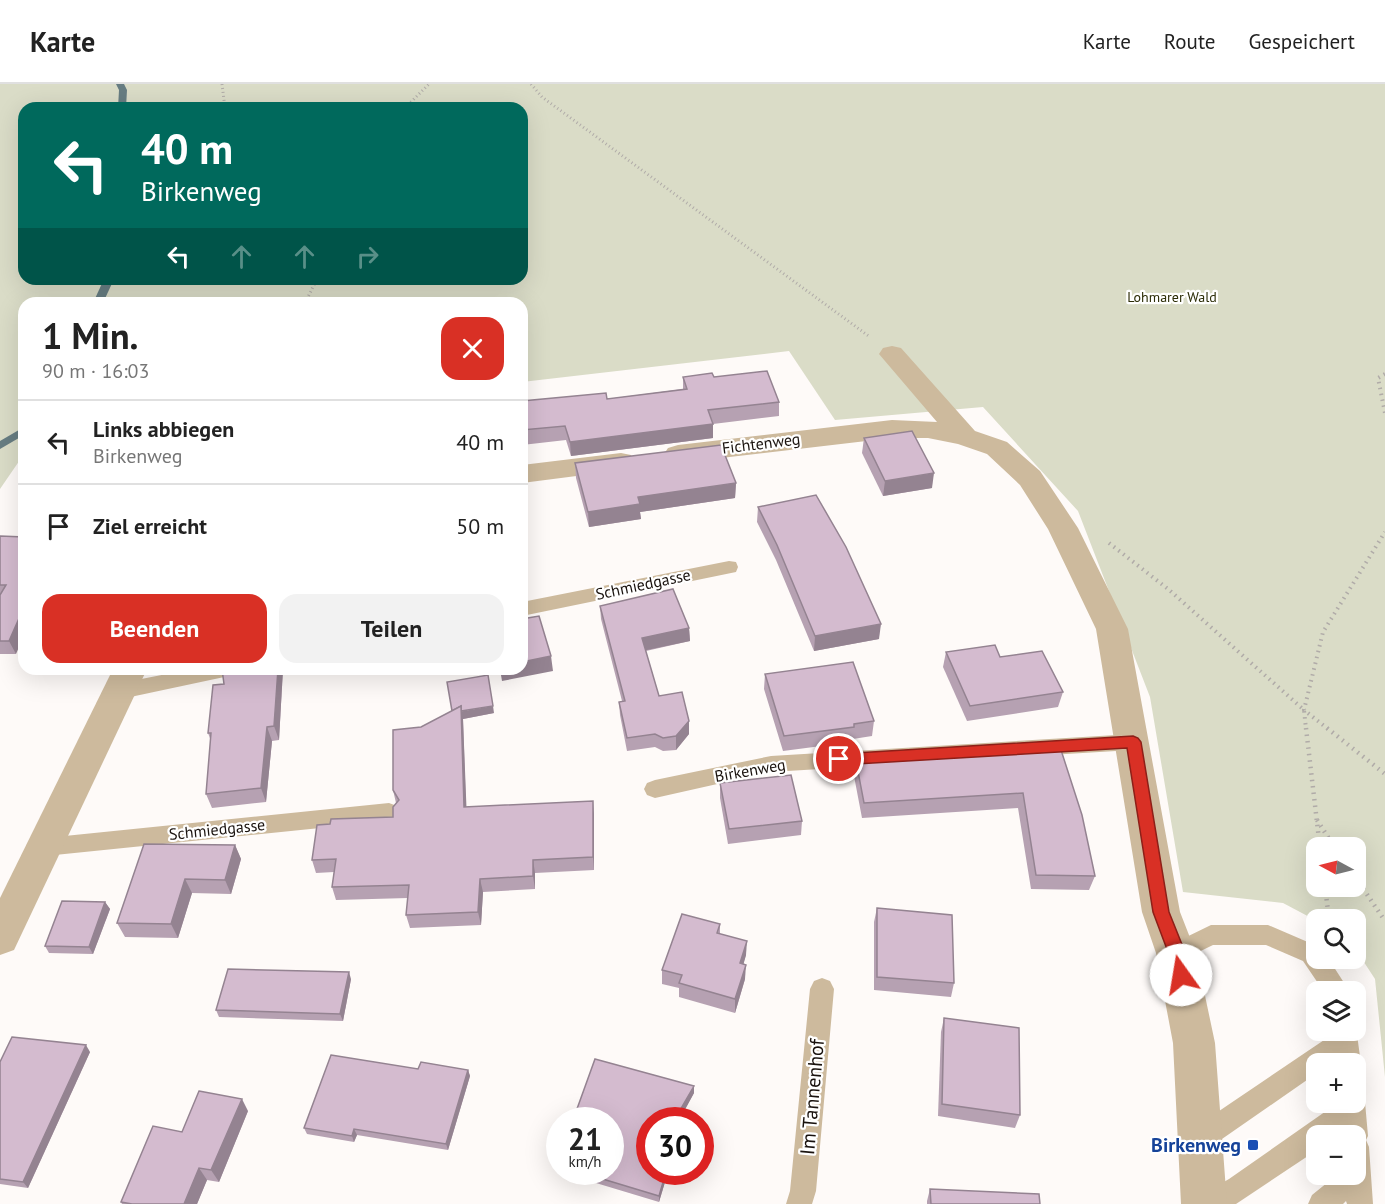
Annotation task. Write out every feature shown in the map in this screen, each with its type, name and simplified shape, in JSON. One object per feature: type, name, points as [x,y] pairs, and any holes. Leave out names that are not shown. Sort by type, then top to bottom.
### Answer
[{"type":"street","points":[[892,354],[965,437],[997,448],[1030,478],[1063,528],[1112,629],[1161,912],[1176,952],[1194,1043],[1204,1204]]},
{"type":"street","name":"Fichtenweg","points":[[528,473],[847,432],[928,429],[965,437]]},
{"type":"street","points":[[0,939],[126,680]]},
{"type":"lane","name":"Schmiedgasse","points":[[528,608],[729,567]]},
{"type":"lane","points":[[126,680],[173,675]]},
{"type":"lane","name":"Birkenweg","points":[[655,789],[771,764],[1133,742]]},
{"type":"lane","name":"Schmiedgasse","points":[[45,847],[389,812]]},
{"type":"lane","points":[[1176,952],[1210,935],[1268,935],[1311,954],[1330,981]]},
{"type":"lane","name":"Im Tannenhof","points":[[799,1204],[803,1191],[822,989]]},
{"type":"lane","points":[[1199,1139],[1346,1044]]},
{"type":"lane","points":[[1210,1204],[1238,1188],[1343,1113]]},
{"type":"lane","points":[[1321,1204],[1346,1185]]},
{"type":"lane","points":[[1359,1185],[1360,1204]]},
{"type":"path","points":[[222,84],[224,102]]},
{"type":"path","points":[[411,102],[429,84]]},
{"type":"path","points":[[531,84],[542,97],[662,187],[892,354]]},
{"type":"path","points":[[1385,374],[1378,378],[1385,413]]},
{"type":"path","points":[[1063,528],[1105,540],[1168,589],[1304,710],[1385,774]]},
{"type":"path","points":[[1318,837],[1304,710],[1323,632],[1385,532]]},
{"type":"path","points":[[1316,819],[1328,837]]},
{"type":"path","points":[[1366,893],[1385,921]]},
{"type":"green space","name":"Lohmarer Wald","points":[[0,84],[1385,84],[1385,1077],[1375,979],[1366,965],[1366,909],[1306,909],[1306,915],[1283,903],[1183,892],[1150,697],[1078,511],[983,407],[835,420],[789,351],[528,381],[528,297],[18,297],[18,463],[0,489]]},
{"type":"building","points":[[767,371],[779,402],[708,410],[713,424],[570,442],[565,426],[528,429],[528,400],[606,393],[607,399],[687,389],[683,377],[712,373],[714,377]]},
{"type":"building","points":[[912,431],[934,473],[885,481],[864,438]]},
{"type":"building","points":[[721,445],[736,483],[638,497],[640,504],[588,512],[575,463]]},
{"type":"building","points":[[816,495],[846,547],[881,624],[815,636],[777,545],[758,507]]},
{"type":"building","points":[[0,536],[18,537],[18,621],[9,641],[0,641],[0,595],[6,585],[0,585]]},
{"type":"building","points":[[673,589],[689,628],[642,638],[659,696],[682,692],[689,721],[676,736],[663,738],[655,734],[627,738],[619,702],[625,701],[600,606]]},
{"type":"building","points":[[539,616],[551,656],[528,661],[528,618]]},
{"type":"building","points":[[995,645],[1000,657],[1042,651],[1063,692],[970,706],[946,652]]},
{"type":"building","points":[[853,662],[874,721],[854,724],[854,727],[784,736],[765,674]]},
{"type":"building","points":[[223,675],[278,675],[274,726],[267,727],[261,788],[206,794],[211,733],[208,733],[213,685],[224,684]]},
{"type":"building","points":[[488,675],[493,706],[461,711],[461,706],[452,711],[447,682]]},
{"type":"building","points":[[461,706],[464,807],[593,801],[593,857],[533,860],[533,876],[480,879],[478,912],[406,915],[409,885],[332,887],[336,859],[312,860],[317,825],[330,824],[331,819],[393,817],[393,807],[399,800],[393,790],[393,730],[421,727]]},
{"type":"building","points":[[1061,750],[1082,815],[1095,876],[1036,875],[1023,793],[864,803],[856,761]]},
{"type":"building","points":[[791,775],[802,821],[729,829],[720,783]]},
{"type":"building","points":[[144,844],[235,845],[225,880],[185,879],[171,924],[117,923]]},
{"type":"building","points":[[62,901],[105,902],[89,947],[45,946]]},
{"type":"building","points":[[877,908],[952,915],[954,983],[877,977]]},
{"type":"building","points":[[682,914],[720,924],[717,933],[747,941],[740,963],[746,965],[735,999],[679,983],[682,975],[662,970]]},
{"type":"building","points":[[228,969],[349,972],[340,1014],[216,1010]]},
{"type":"building","points":[[944,1018],[1019,1028],[1020,1115],[942,1104]]},
{"type":"building","points":[[12,1037],[86,1045],[23,1182],[0,1179],[0,1062]]},
{"type":"building","points":[[331,1055],[418,1069],[421,1062],[468,1070],[446,1144],[354,1129],[352,1136],[304,1128]]},
{"type":"building","points":[[595,1059],[694,1086],[682,1107],[636,1107],[636,1185],[662,1185],[659,1196],[623,1185],[624,1107],[578,1107]]},
{"type":"building","points":[[199,1091],[242,1099],[211,1170],[199,1168],[184,1204],[121,1202],[153,1126],[182,1132]]},
{"type":"building","points":[[930,1189],[1039,1194],[1040,1204],[931,1204]]},
{"type":"waterway","points":[[120,84],[123,90],[122,102]]},
{"type":"waterway","points":[[101,297],[106,285]]},
{"type":"waterway","points":[[0,446],[18,434]]},
{"type":"place","name":"Birkenweg","points":[[1253,1145]]},
{"type":"route","points":[[839,759],[1133,742],[1161,912],[1176,952],[1181,975]]}]
